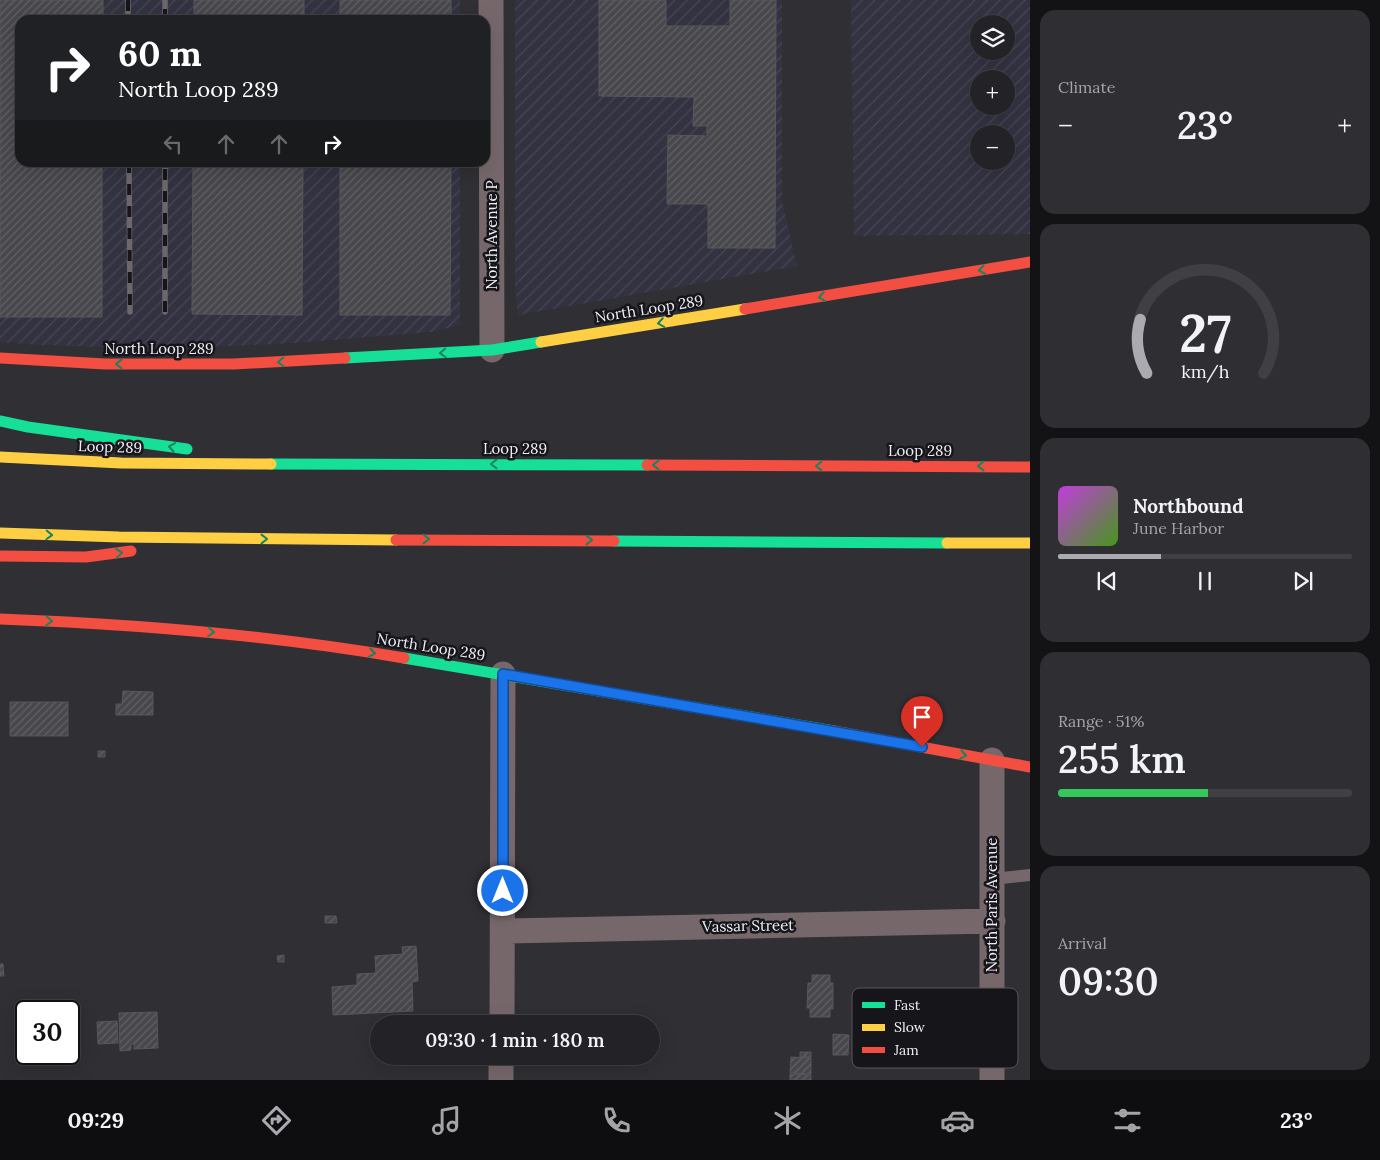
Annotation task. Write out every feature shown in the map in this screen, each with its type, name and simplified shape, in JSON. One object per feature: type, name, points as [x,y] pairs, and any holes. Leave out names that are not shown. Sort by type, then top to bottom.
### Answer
[{"type":"main road","name":"North Loop 289","points":[[0,358],[105,364],[234,364],[492,350],[1030,262]]},
{"type":"main road","points":[[0,420],[28,427],[272,464]]},
{"type":"main road","name":"Loop 289","points":[[0,458],[121,463],[1030,467]]},
{"type":"main road","points":[[0,533],[237,539],[1030,543]]},
{"type":"main road","points":[[0,556],[86,557],[237,539]]},
{"type":"main road","name":"North Loop 289","points":[[0,619],[82,622],[218,632],[357,650],[1030,767]]},
{"type":"street","name":"North Avenue P","points":[[490,0],[492,350]]},
{"type":"street","points":[[502,1015],[503,674]]},
{"type":"street","name":"North Paris Avenue","points":[[992,760],[993,988]]},
{"type":"street","name":"Vassar Street","points":[[503,931],[993,921]]},
{"type":"street","points":[[501,1065],[501,1080]]},
{"type":"lane","points":[[992,879],[1030,875]]},
{"type":"shaded area","points":[[0,0],[460,0],[460,15],[15,15],[15,167],[460,167],[460,325],[432,332],[295,343],[169,349],[0,342]]},
{"type":"shaded area","points":[[515,0],[782,0],[782,201],[797,266],[518,315],[515,285]]},
{"type":"shaded area","points":[[851,0],[1030,0],[1030,234],[854,236]]},
{"type":"building","points":[[0,0],[103,0],[103,15],[15,15],[15,167],[102,167],[102,317],[0,317]]},
{"type":"building","points":[[194,0],[304,0],[304,15],[194,15]]},
{"type":"building","points":[[340,0],[451,0],[451,15],[340,15]]},
{"type":"building","points":[[599,0],[666,0],[666,26],[730,26],[730,0],[776,0],[775,248],[708,248],[708,204],[667,204],[668,135],[707,136],[707,126],[693,126],[694,97],[599,96]]},
{"type":"building","points":[[193,167],[303,167],[302,315],[192,314]]},
{"type":"building","points":[[340,167],[451,167],[450,315],[340,315]]},
{"type":"building","points":[[123,691],[153,692],[153,715],[116,715],[116,704],[122,704]]},
{"type":"building","points":[[10,702],[68,702],[68,736],[10,736]]},
{"type":"building","points":[[98,751],[105,751],[105,757],[98,757]]},
{"type":"building","points":[[325,916],[336,916],[337,923],[325,923]]},
{"type":"building","points":[[416,946],[418,981],[412,982],[413,1011],[333,1015],[332,987],[357,985],[357,974],[376,973],[375,956],[403,954],[402,947]]},
{"type":"building","points":[[284,955],[284,962],[278,962],[277,956]]},
{"type":"building","points":[[0,964],[3,964],[4,976],[0,976]]},
{"type":"building","points":[[812,975],[830,975],[830,983],[833,983],[833,1009],[830,1009],[830,1017],[810,1017],[810,1008],[807,1008],[808,983],[812,983]]},
{"type":"building","points":[[157,1012],[158,1048],[134,1049],[134,1044],[131,1044],[131,1050],[120,1051],[119,1013]]},
{"type":"building","points":[[117,1021],[118,1043],[98,1044],[97,1022]]},
{"type":"building","points":[[833,1034],[849,1035],[848,1055],[833,1055]]},
{"type":"building","points":[[800,1052],[811,1052],[811,1057],[800,1057]]},
{"type":"building","points":[[791,1057],[811,1058],[811,1074],[790,1073]]},
{"type":"building","points":[[790,1074],[811,1075],[811,1080],[790,1080]]},
{"type":"railway","points":[[128,0],[128,15]]},
{"type":"railway","points":[[165,0],[165,15]]},
{"type":"railway","points":[[129,167],[130,312]]},
{"type":"railway","points":[[165,167],[165,312]]},
{"type":"traffic: fast","points":[[345,358],[492,350],[541,342]]},
{"type":"traffic: fast","points":[[0,421],[28,427],[187,449]]},
{"type":"traffic: fast","points":[[271,464],[647,465]]},
{"type":"traffic: fast","points":[[614,541],[947,543]]},
{"type":"traffic: fast","points":[[404,658],[834,731]]},
{"type":"traffic: slow","points":[[541,342],[745,309]]},
{"type":"traffic: slow","points":[[0,457],[121,463],[271,464]]},
{"type":"traffic: slow","points":[[0,533],[119,537],[396,540]]},
{"type":"traffic: slow","points":[[947,543],[1030,543]]},
{"type":"traffic: jam","points":[[745,309],[1030,262]]},
{"type":"traffic: jam","points":[[0,358],[105,364],[234,364],[345,358]]},
{"type":"traffic: jam","points":[[647,465],[1030,467]]},
{"type":"traffic: jam","points":[[396,540],[614,541]]},
{"type":"traffic: jam","points":[[0,556],[86,557],[131,551]]},
{"type":"traffic: jam","points":[[0,619],[152,627],[303,643],[404,658]]},
{"type":"traffic: jam","points":[[834,731],[1030,767]]},
{"type":"route","points":[[503,891],[503,674],[922,747]]}]
